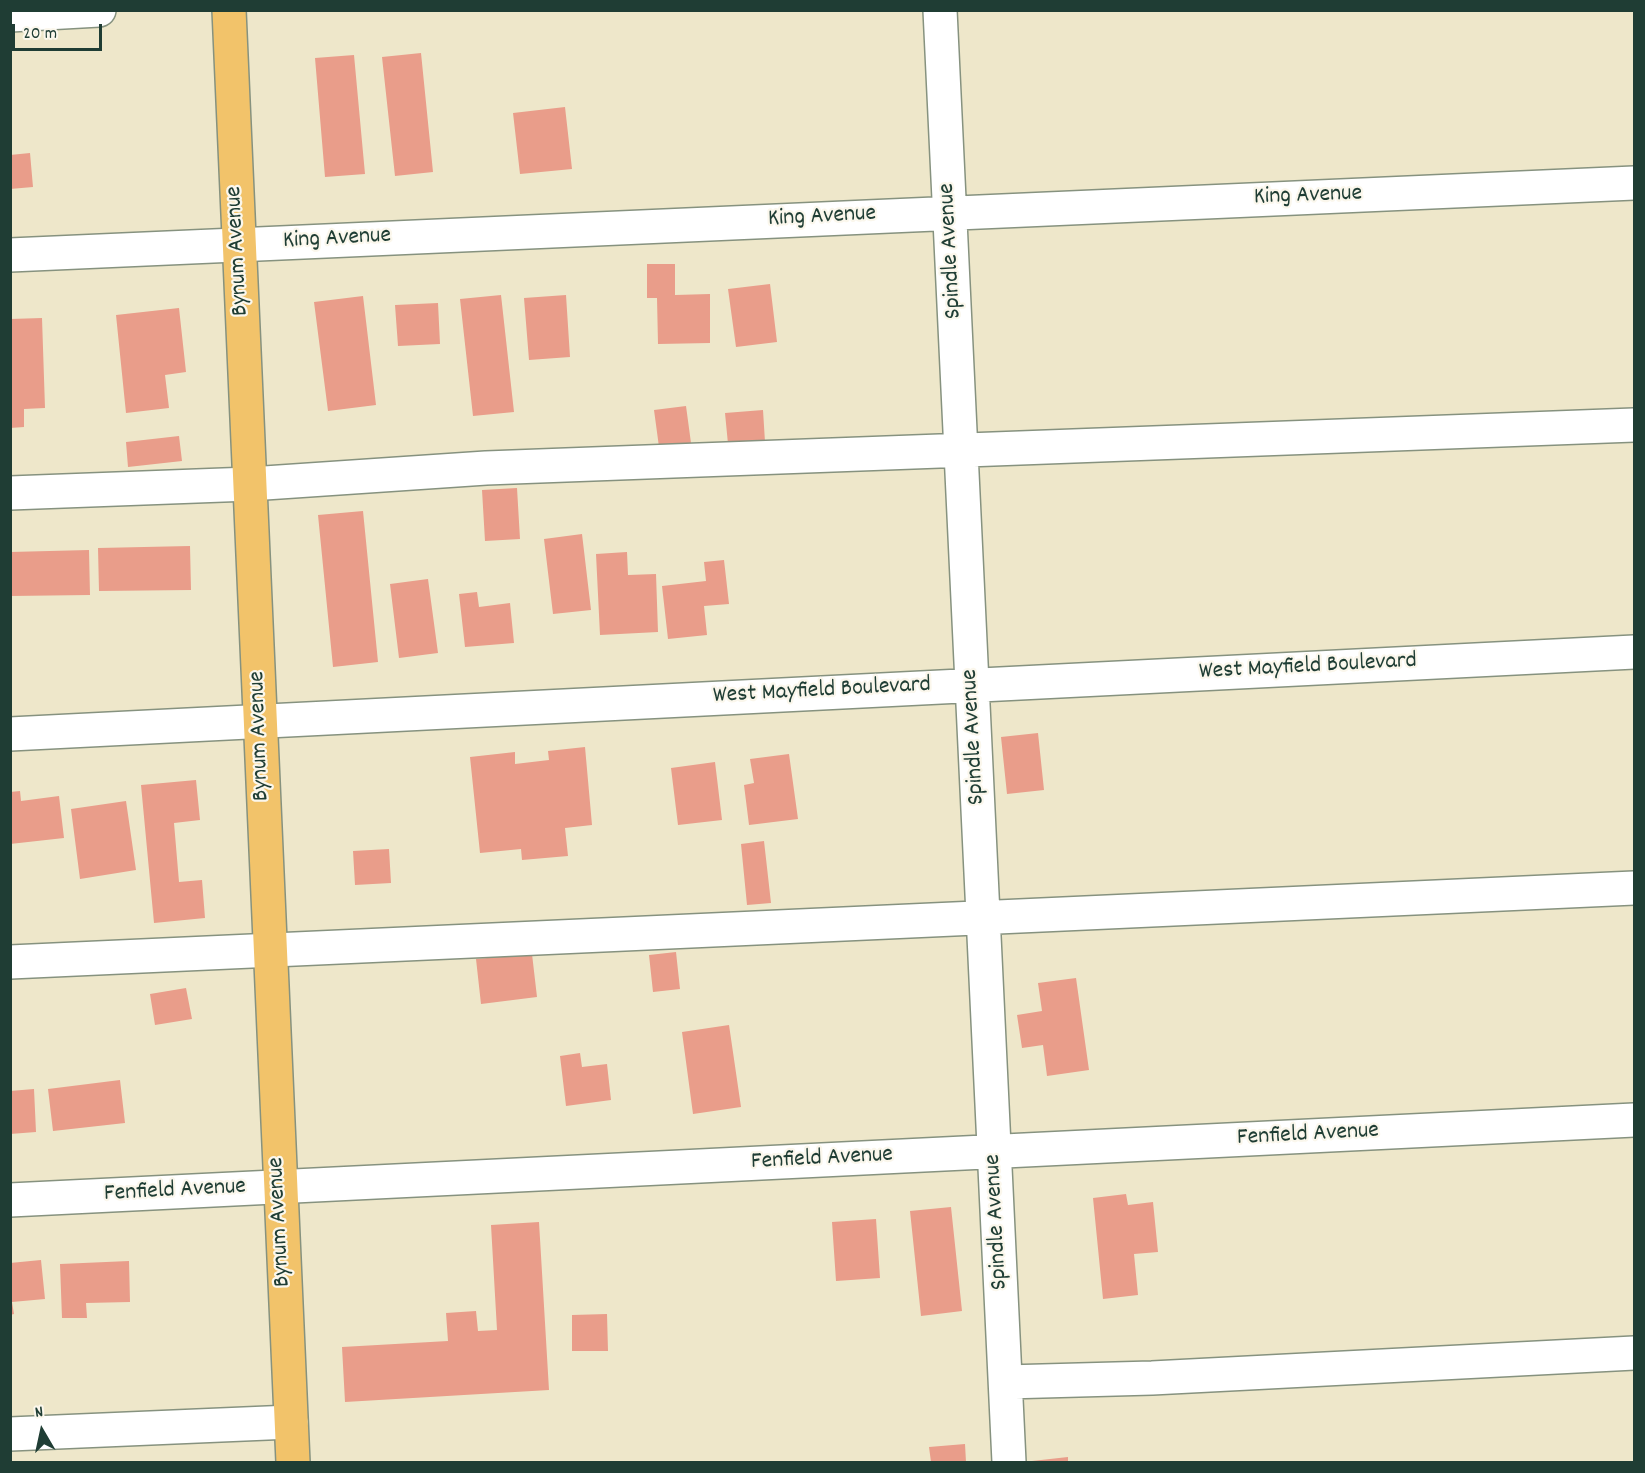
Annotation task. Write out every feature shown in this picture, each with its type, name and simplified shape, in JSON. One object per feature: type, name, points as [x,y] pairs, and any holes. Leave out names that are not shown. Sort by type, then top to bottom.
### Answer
[{"type":"main road","name":"Bynum Avenue","points":[[229,10],[292,1462]]},
{"type":"street","points":[[10,15],[99,10]]},
{"type":"street","name":"Spindle Avenue","points":[[940,10],[1009,1462]]},
{"type":"street","name":"King Avenue","points":[[10,255],[1635,183]]},
{"type":"street","points":[[10,493],[250,484],[486,468],[961,448],[1635,425]]},
{"type":"street","name":"West Mayfield Boulevard","points":[[10,734],[1635,652]]},
{"type":"street","points":[[10,962],[1635,888]]},
{"type":"street","name":"Fenfield Avenue","points":[[10,1200],[1635,1120]]},
{"type":"street","points":[[1006,1382],[1152,1378],[1635,1353]]},
{"type":"street","points":[[10,1434],[291,1422]]},
{"type":"building","points":[[421,53],[433,172],[395,176],[382,57]]},
{"type":"building","points":[[354,55],[365,174],[325,177],[315,58]]},
{"type":"building","points":[[565,107],[572,169],[520,174],[513,113]]},
{"type":"building","points":[[30,153],[33,187],[10,189],[10,155]]},
{"type":"building","points":[[647,264],[675,264],[675,295],[710,294],[710,343],[658,344],[657,298],[647,298]]},
{"type":"building","points":[[770,284],[777,342],[736,347],[728,289]]},
{"type":"building","points":[[501,295],[514,412],[473,416],[460,299]]},
{"type":"building","points":[[566,295],[570,357],[529,360],[524,298]]},
{"type":"building","points":[[363,296],[376,405],[328,411],[314,302]]},
{"type":"building","points":[[438,303],[440,344],[398,346],[395,305]]},
{"type":"building","points":[[179,308],[186,372],[165,375],[169,408],[126,413],[116,315]]},
{"type":"building","points":[[42,318],[45,408],[24,409],[24,427],[10,428],[10,319]]},
{"type":"building","points":[[686,406],[691,443],[659,447],[654,410]]},
{"type":"building","points":[[763,410],[765,442],[728,444],[725,413]]},
{"type":"building","points":[[179,436],[182,461],[128,467],[126,442]]},
{"type":"building","points":[[517,488],[520,539],[485,541],[482,490]]},
{"type":"building","points":[[363,511],[378,662],[333,667],[318,515]]},
{"type":"building","points":[[582,534],[591,610],[553,614],[544,539]]},
{"type":"building","points":[[190,546],[191,590],[99,591],[98,548]]},
{"type":"building","points":[[89,550],[90,595],[10,596],[10,552]]},
{"type":"building","points":[[627,552],[628,575],[656,574],[658,632],[600,635],[596,554]]},
{"type":"building","points":[[724,560],[729,604],[704,606],[707,635],[668,639],[662,586],[706,581],[704,562]]},
{"type":"building","points":[[428,579],[438,653],[399,658],[390,584]]},
{"type":"building","points":[[477,592],[479,607],[510,603],[514,643],[465,647],[459,594]]},
{"type":"building","points":[[1038,733],[1044,790],[1007,794],[1001,737]]},
{"type":"building","points":[[585,747],[592,825],[565,828],[568,856],[522,860],[521,849],[480,853],[470,757],[515,752],[515,764],[549,760],[548,751]]},
{"type":"building","points":[[789,754],[798,819],[749,825],[744,785],[754,783],[750,759]]},
{"type":"building","points":[[715,762],[722,820],[678,825],[671,768]]},
{"type":"building","points":[[196,780],[200,820],[174,823],[179,882],[202,880],[205,918],[154,923],[141,785]]},
{"type":"building","points":[[20,791],[21,801],[59,796],[64,838],[10,844],[10,792]]},
{"type":"building","points":[[126,801],[136,870],[80,879],[71,809]]},
{"type":"building","points":[[764,841],[771,903],[747,905],[741,844]]},
{"type":"building","points":[[389,849],[391,883],[355,885],[353,851]]},
{"type":"building","points":[[676,952],[680,989],[653,992],[649,955]]},
{"type":"building","points":[[532,954],[537,997],[481,1004],[476,959]]},
{"type":"building","points":[[1076,978],[1089,1070],[1047,1076],[1043,1045],[1022,1048],[1017,1015],[1042,1011],[1038,983]]},
{"type":"building","points":[[186,988],[192,1019],[155,1025],[150,994]]},
{"type":"building","points":[[729,1025],[741,1107],[693,1114],[682,1032]]},
{"type":"building","points":[[580,1053],[582,1067],[607,1064],[611,1100],[566,1106],[560,1056]]},
{"type":"building","points":[[120,1080],[125,1123],[53,1131],[48,1089]]},
{"type":"building","points":[[34,1089],[36,1132],[10,1134],[10,1091]]},
{"type":"building","points":[[1126,1194],[1128,1205],[1153,1202],[1158,1252],[1134,1254],[1138,1295],[1103,1299],[1093,1198]]},
{"type":"building","points":[[951,1207],[962,1311],[921,1316],[910,1211]]},
{"type":"building","points":[[876,1219],[880,1278],[836,1281],[832,1222]]},
{"type":"building","points":[[539,1222],[549,1390],[345,1402],[342,1347],[448,1341],[446,1313],[476,1311],[478,1331],[497,1330],[491,1225]]},
{"type":"building","points":[[41,1260],[45,1299],[12,1302],[14,1314],[10,1315],[10,1263]]},
{"type":"building","points":[[129,1261],[130,1302],[86,1303],[87,1318],[62,1318],[60,1264]]},
{"type":"building","points":[[607,1314],[608,1351],[572,1351],[572,1315]]},
{"type":"building","points":[[965,1444],[966,1462],[931,1462],[929,1447]]},
{"type":"building","points":[[1068,1457],[1068,1462],[1032,1462],[1032,1461]]}]
